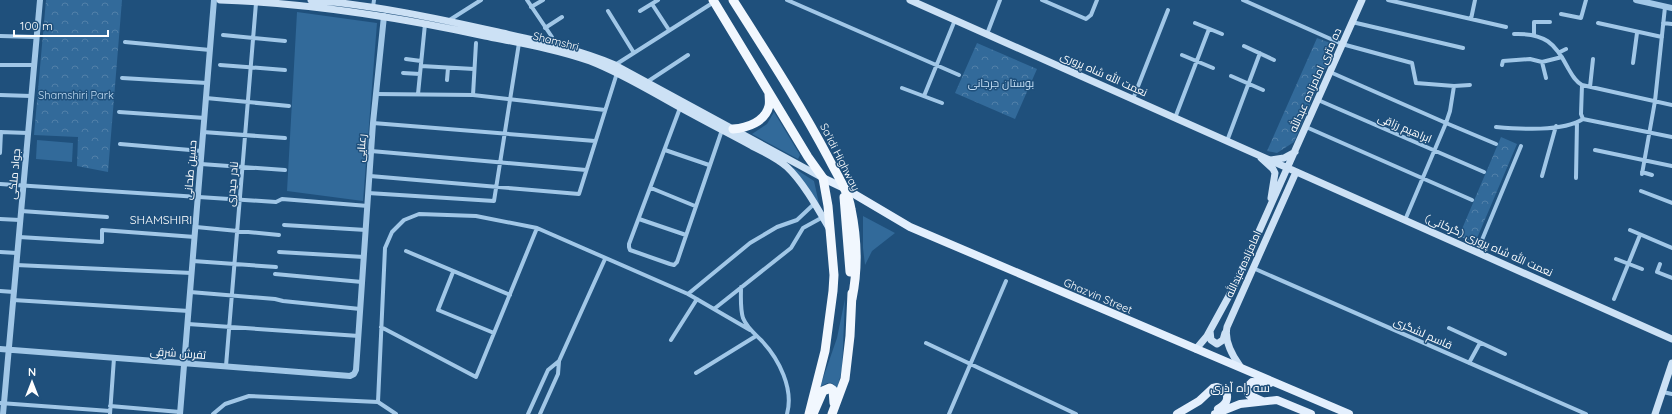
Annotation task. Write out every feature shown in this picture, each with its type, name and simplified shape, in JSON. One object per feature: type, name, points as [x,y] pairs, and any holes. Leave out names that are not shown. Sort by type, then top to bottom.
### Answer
[{"type":"highway","name":"Sa'idi Highway","points":[[733,0],[808,121],[844,188]]},
{"type":"highway","points":[[714,1],[823,178],[834,275],[825,351],[809,414]]},
{"type":"highway","points":[[733,129],[745,128],[761,119],[769,107],[770,93]]},
{"type":"highway","points":[[833,411],[845,379],[850,336],[852,299],[844,188]]},
{"type":"highway","points":[[813,414],[823,391],[830,388],[834,394],[833,411]]},
{"type":"main road","points":[[220,0],[293,3],[338,10],[373,7]]},
{"type":"main road","points":[[311,0],[338,1],[373,7]]},
{"type":"main road","name":"نعمت الله شاه پروری","points":[[910,0],[1296,172]]},
{"type":"main road","name":"ده متری امامزاده عبدالله","points":[[1288,168],[1362,0]]},
{"type":"main road","points":[[338,1],[338,10]]},
{"type":"main road","name":"Shamshri","points":[[373,7],[384,13],[447,24],[520,40],[616,69],[682,105],[722,130],[766,153],[785,166],[801,184],[830,230]]},
{"type":"main road","name":"Shamshri","points":[[682,105],[733,129],[823,178]]},
{"type":"main road","points":[[1269,160],[1284,158],[1295,152]]},
{"type":"main road","points":[[1258,155],[1273,169],[1274,173],[1269,209]]},
{"type":"main road","name":"امامزاده عبدالله","points":[[1196,349],[1210,331],[1236,283],[1288,168]]},
{"type":"main road","name":"نعمت الله شاه پروری (گرکانی)","points":[[1296,172],[1672,339]]},
{"type":"main road","name":"امامزاده عبدالله","points":[[1226,331],[1296,172]]},
{"type":"main road","name":"Ghazvin Street","points":[[823,178],[844,188],[910,227],[1282,384],[1339,412],[1349,414]]},
{"type":"main road","points":[[1210,331],[1212,340],[1217,344],[1223,340],[1226,331]]},
{"type":"main road","points":[[1226,331],[1230,349],[1240,366]]},
{"type":"main road","points":[[1655,414],[1672,363]]},
{"type":"main road","points":[[1262,401],[1249,395],[1246,388],[1248,385],[1257,381],[1282,384]]},
{"type":"main road","points":[[1177,414],[1199,401],[1213,388],[1217,387],[1226,391],[1227,400],[1225,404],[1211,414]]},
{"type":"main road","points":[[1215,414],[1228,411],[1240,404],[1277,400],[1312,414]]},
{"type":"street","name":"جواد ملکی","points":[[3,414],[2,403],[9,350],[40,0]]},
{"type":"street","name":"حسین طحانی","points":[[180,413],[214,0]]},
{"type":"street","points":[[447,24],[481,0]]},
{"type":"street","points":[[527,0],[552,37]]},
{"type":"street","points":[[531,7],[543,0]]},
{"type":"street","points":[[640,11],[658,0]]},
{"type":"street","points":[[787,0],[959,75]]},
{"type":"street","points":[[987,34],[1000,0]]},
{"type":"street","points":[[1042,0],[1083,18],[1088,18],[1091,16],[1097,0]]},
{"type":"street","points":[[1242,0],[1342,44],[1412,63],[1416,83],[1454,86],[1470,85]]},
{"type":"street","points":[[1388,0],[1506,27]]},
{"type":"street","points":[[1470,19],[1475,0]]},
{"type":"street","points":[[1561,14],[1581,18],[1586,0]]},
{"type":"street","points":[[1636,0],[1655,2],[1669,8],[1664,23],[1654,101],[1642,173],[1652,175]]},
{"type":"street","name":"نادر حیدری","points":[[226,366],[256,1]]},
{"type":"street","points":[[370,176],[579,194],[616,69],[634,53],[714,1]]},
{"type":"street","points":[[652,4],[669,30]]},
{"type":"street","points":[[1133,99],[1168,10]]},
{"type":"street","points":[[608,11],[634,53]]},
{"type":"street","name":"رعنایی","points":[[354,374],[356,370],[359,336],[373,123],[384,13]]},
{"type":"street","points":[[545,28],[562,17]]},
{"type":"street","points":[[418,94],[425,20]]},
{"type":"street","points":[[924,96],[955,20]]},
{"type":"street","points":[[1352,22],[1463,48]]},
{"type":"street","points":[[1534,35],[1534,22],[1550,22]]},
{"type":"street","points":[[1195,23],[1222,34]]},
{"type":"street","points":[[1664,23],[1672,24]]},
{"type":"street","points":[[1598,24],[1662,37]]},
{"type":"street","points":[[1175,118],[1209,29]]},
{"type":"street","points":[[1633,62],[1637,33]]},
{"type":"street","points":[[1514,34],[1534,35],[1547,40],[1561,55],[1574,78],[1582,85],[1672,105]]},
{"type":"street","points":[[0,36],[36,37]]},
{"type":"street","points":[[223,36],[285,41]]},
{"type":"street","points":[[368,193],[494,201],[520,40]]},
{"type":"street","points":[[125,42],[210,50]]},
{"type":"street","points":[[473,95],[476,43]]},
{"type":"street","points":[[1244,46],[1274,60]]},
{"type":"street","points":[[1502,65],[1503,60],[1530,59],[1542,62],[1561,55],[1566,49]]},
{"type":"street","points":[[1227,141],[1260,53]]},
{"type":"street","points":[[645,84],[688,55]]},
{"type":"street","points":[[1182,55],[1212,68]]},
{"type":"street","points":[[406,59],[421,61]]},
{"type":"street","points":[[1590,87],[1593,60]]},
{"type":"street","points":[[1542,62],[1546,78]]},
{"type":"street","points":[[0,65],[34,65]]},
{"type":"street","points":[[220,65],[285,70]]},
{"type":"street","points":[[421,66],[474,69]]},
{"type":"street","points":[[447,80],[448,68]]},
{"type":"street","points":[[1330,72],[1496,144]]},
{"type":"street","points":[[403,73],[420,74]]},
{"type":"street","points":[[1231,76],[1263,90]]},
{"type":"street","points":[[122,78],[207,83]]},
{"type":"street","points":[[1582,85],[1581,114],[1583,119]]},
{"type":"street","points":[[1405,220],[1446,123],[1450,111],[1454,86]]},
{"type":"street","points":[[902,88],[942,103]]},
{"type":"street","points":[[376,94],[473,95],[605,110]]},
{"type":"street","points":[[0,95],[31,96]]},
{"type":"street","points":[[206,98],[289,106]]},
{"type":"street","name":"ابراهیم رزاقی","points":[[1318,100],[1484,172]]},
{"type":"street","points":[[682,105],[639,218],[629,247],[630,250],[674,265],[686,235],[722,130]]},
{"type":"street","points":[[120,112],[204,118]]},
{"type":"street","points":[[1496,127],[1522,128],[1556,126],[1577,122],[1583,119],[1672,137]]},
{"type":"street","points":[[1576,178],[1577,122]]},
{"type":"street","points":[[373,123],[595,141]]},
{"type":"street","points":[[1542,176],[1556,126]]},
{"type":"street","points":[[1306,127],[1472,200]]},
{"type":"street","points":[[0,153],[1,132],[28,133]]},
{"type":"street","points":[[203,132],[285,138]]},
{"type":"street","points":[[120,144],[202,151]]},
{"type":"street","points":[[1477,252],[1521,146]]},
{"type":"street","points":[[665,150],[709,165]]},
{"type":"street","points":[[1595,150],[1672,166]]},
{"type":"street","points":[[371,151],[586,170]]},
{"type":"street","points":[[201,164],[285,170]]},
{"type":"street","points":[[0,184],[276,202],[282,199],[368,206]]},
{"type":"street","points":[[651,188],[695,206]]},
{"type":"street","points":[[1641,191],[1672,203]]},
{"type":"street","points":[[688,294],[750,243],[777,227],[797,220],[814,204]]},
{"type":"street","points":[[21,211],[107,217]]},
{"type":"street","points":[[378,402],[385,248],[392,232],[404,220],[419,214],[476,216],[537,228],[688,294],[750,330],[776,360],[783,373],[788,390],[789,409],[787,414]]},
{"type":"street","points":[[714,309],[791,248],[803,228],[823,217]]},
{"type":"street","points":[[639,218],[686,235]]},
{"type":"street","points":[[0,219],[20,220]]},
{"type":"street","points":[[284,225],[366,230]]},
{"type":"street","points":[[196,227],[279,235]]},
{"type":"street","points":[[381,327],[476,377],[537,228]]},
{"type":"street","points":[[19,238],[102,242],[102,230],[195,237]]},
{"type":"street","points":[[1630,230],[1672,248]]},
{"type":"street","points":[[1614,299],[1640,235]]},
{"type":"street","points":[[406,251],[510,295]]},
{"type":"street","points":[[0,252],[17,253]]},
{"type":"street","points":[[279,252],[364,257]]},
{"type":"street","points":[[1616,258],[1642,269]]},
{"type":"street","points":[[540,414],[558,374],[559,360],[605,259]]},
{"type":"street","points":[[193,261],[276,267]]},
{"type":"street","points":[[16,264],[192,273]]},
{"type":"street","points":[[1660,264],[1657,272],[1672,278]]},
{"type":"street","name":"قاسم لشگری","points":[[1253,268],[1586,414]]},
{"type":"street","points":[[453,272],[438,310],[494,333]]},
{"type":"street","points":[[275,274],[362,282]]},
{"type":"street","points":[[948,414],[1006,281]]},
{"type":"street","points":[[741,287],[743,316],[750,330]]},
{"type":"street","points":[[0,291],[14,292]]},
{"type":"street","points":[[190,292],[232,294],[360,309]]},
{"type":"street","points":[[671,340],[697,299]]},
{"type":"street","points":[[13,300],[189,311]]},
{"type":"street","points":[[188,324],[359,336]]},
{"type":"street","points":[[1449,328],[1505,354]]},
{"type":"street","points":[[696,373],[756,336]]},
{"type":"street","points":[[1469,363],[1480,342]]},
{"type":"street","points":[[926,344],[1076,414]]},
{"type":"street","name":"تفرش شرقی","points":[[0,349],[350,376],[354,374]]},
{"type":"street","points":[[110,410],[114,358]]},
{"type":"street","points":[[528,414],[548,370],[559,360]]},
{"type":"street","points":[[1662,392],[1672,394]]},
{"type":"street","points":[[213,414],[224,404],[248,396],[378,402],[396,414]]},
{"type":"street","points":[[2,403],[180,413]]},
{"type":"green space","name":"Shamshiri Park","points":[[46,0],[122,0],[108,172],[77,166],[78,137],[34,135]]},
{"type":"green space","points":[[297,12],[377,23],[363,201],[287,191]]},
{"type":"green space","points":[[1317,38],[1336,45],[1294,142],[1277,153],[1267,151]]},
{"type":"green space","name":"بوستان جرجانی","points":[[977,43],[1037,69],[1015,119],[955,93]]},
{"type":"green space","points":[[774,112],[800,155],[798,159],[752,134],[767,124]]},
{"type":"green space","points":[[1501,137],[1517,144],[1475,243],[1459,236]]},
{"type":"green space","points":[[37,140],[73,143],[72,162],[36,159]]},
{"type":"green space","points":[[783,161],[814,181],[819,204]]},
{"type":"green space","points":[[863,216],[895,233],[872,251],[865,265],[863,248]]},
{"type":"green space","points":[[845,299],[842,369],[837,390],[832,383],[825,384],[820,387],[837,338]]},
{"type":"district","name":"SHAMSHIRI","points":[[161,219]]},
{"type":"district","name":"سه راه آذری","points":[[1240,387]]}]
